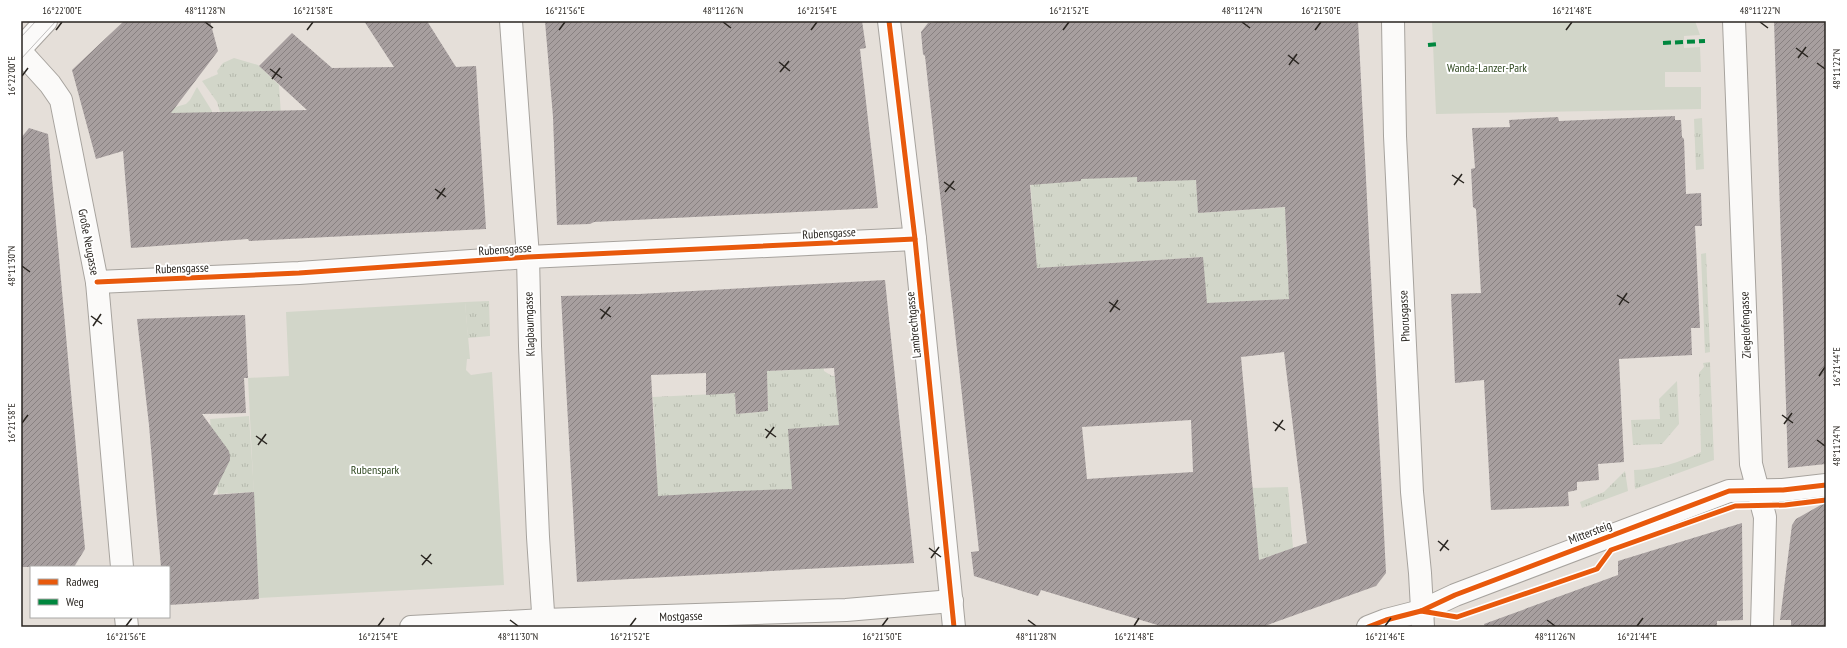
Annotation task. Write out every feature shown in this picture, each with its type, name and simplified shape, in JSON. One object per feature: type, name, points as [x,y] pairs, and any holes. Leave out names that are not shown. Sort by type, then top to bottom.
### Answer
[{"type":"street","points":[[21,48],[46,21]]},
{"type":"street","name":"Klagbaumgasse","points":[[511,21],[528,257],[538,538],[544,624]]},
{"type":"street","name":"Lambrechtgasse","points":[[889,21],[915,239],[954,627]]},
{"type":"street","name":"Phorusgasse","points":[[1393,21],[1396,160],[1412,492],[1420,573],[1422,619]]},
{"type":"street","name":"Ziegelofengasse","points":[[1734,21],[1751,464],[1765,517],[1762,627]]},
{"type":"street","name":"Große Neugasse","points":[[21,52],[50,84],[61,100],[97,282],[122,566]]},
{"type":"street","name":"Rubensgasse","points":[[97,282],[299,274],[528,257],[915,239]]},
{"type":"street","name":"Mittersteig","points":[[1368,627],[1386,620],[1422,619],[1455,595],[1729,491],[1783,490],[1826,485]]},
{"type":"street","name":"Mostgasse","points":[[411,627],[544,624],[846,610],[952,601]]},
{"type":"green space","name":"Wanda-Lanzer-Park","points":[[1432,21],[1695,21],[1700,35],[1684,36],[1684,48],[1700,47],[1701,72],[1665,72],[1665,87],[1701,87],[1701,109],[1436,114]]},
{"type":"green space","points":[[234,58],[258,65],[279,85],[281,115],[262,111],[220,112],[217,102],[202,81],[218,74],[217,71],[223,63]]},
{"type":"green space","points":[[197,87],[212,111],[210,121],[212,138],[162,111],[186,104]]},
{"type":"green space","points":[[1702,118],[1704,169],[1696,170],[1694,119]]},
{"type":"green space","points":[[1195,173],[1199,213],[1290,207],[1292,235],[1286,241],[1287,263],[1293,267],[1295,299],[1207,303],[1202,257],[1038,268],[1041,322],[1030,177],[1053,183],[1081,181],[1080,175],[1137,177],[1137,182],[1164,181]]},
{"type":"green space","points":[[1706,253],[1710,352],[1705,353],[1701,254]]},
{"type":"green space","points":[[489,301],[490,336],[468,338],[465,302]]},
{"type":"green space","name":"Rubenspark","points":[[465,302],[470,359],[467,359],[466,370],[471,375],[492,372],[504,585],[259,598],[248,378],[289,376],[286,312]]},
{"type":"green space","points":[[792,354],[823,361],[824,371],[832,376],[838,377],[837,398],[846,491],[794,511],[715,492],[691,494],[651,515],[657,472],[653,397],[735,393],[736,414],[768,411],[767,371],[793,370]]},
{"type":"green space","points":[[1710,362],[1714,460],[1635,489],[1634,470],[1668,465],[1701,452],[1699,373],[1704,367],[1703,363]]},
{"type":"green space","points":[[1677,381],[1679,424],[1662,444],[1633,445],[1631,420],[1660,419],[1659,399]]},
{"type":"green space","points":[[249,416],[254,492],[218,494],[216,474],[230,460],[230,456],[227,450],[212,439],[210,419]]},
{"type":"green space","points":[[1625,471],[1628,491],[1582,508],[1580,502],[1604,492]]},
{"type":"green space","points":[[1288,487],[1293,548],[1259,560],[1252,488]]},
{"type":"building","points":[[124,21],[210,21],[218,51],[171,113],[307,110],[259,66],[292,33],[332,68],[394,67],[364,21],[427,21],[456,67],[476,66],[486,229],[249,241],[248,239],[131,248],[123,151],[96,159],[72,70]]},
{"type":"building","points":[[545,21],[580,21],[582,23],[618,21],[862,21],[866,48],[860,49],[878,208],[557,225],[553,117]]},
{"type":"building","points":[[948,21],[950,23],[1034,21],[1358,21],[1386,573],[1376,586],[1262,627],[1164,627],[1041,590],[1038,596],[974,576],[971,552],[979,551],[925,56],[923,54],[921,32],[928,23]],"holes":[[[1137,177],[1137,182],[1196,180],[1198,213],[1285,207],[1289,299],[1207,303],[1203,257],[1037,268],[1030,185],[1081,181],[1081,179]],[[1284,352],[1307,543],[1259,560],[1241,357]],[[1191,420],[1193,472],[1087,479],[1082,427]]]},
{"type":"building","points":[[1774,21],[1826,21],[1826,464],[1788,468]]},
{"type":"building","points":[[1675,116],[1675,120],[1681,120],[1682,137],[1684,139],[1686,194],[1701,193],[1702,226],[1695,226],[1700,328],[1691,328],[1692,355],[1619,359],[1624,462],[1598,464],[1599,480],[1577,482],[1577,490],[1568,492],[1569,506],[1491,510],[1484,380],[1455,383],[1451,294],[1481,293],[1476,209],[1473,207],[1471,169],[1475,168],[1472,128],[1510,127],[1509,120],[1558,117],[1559,121]]},
{"type":"building","points":[[29,128],[48,134],[85,549],[75,566],[21,567],[21,138]]},
{"type":"building","points":[[885,280],[914,563],[577,582],[561,296],[639,294]],"holes":[[[834,368],[839,425],[788,429],[792,489],[658,496],[651,375],[706,373],[706,395],[735,393],[736,414],[768,411],[767,371]]]},
{"type":"building","points":[[245,315],[248,378],[244,378],[246,413],[202,414],[229,451],[230,456],[230,460],[213,495],[254,492],[259,599],[170,605],[170,566],[161,566],[149,425],[137,319]]},
{"type":"building","points":[[1826,502],[1826,627],[1791,627],[1791,620],[1780,620],[1792,525],[1796,519]]},
{"type":"building","points":[[1742,523],[1743,620],[1717,621],[1717,627],[1485,627],[1484,624],[1618,575],[1618,561]]},
{"type":"tram line","points":[[21,37],[36,21]]},
{"type":"tram line","points":[[21,59],[56,21]]},
{"type":"marked path","points":[[1663,43],[1705,41]]},
{"type":"marked path","points":[[1428,45],[1438,44]]},
{"type":"cycle path","points":[[889,21],[915,239],[954,627]]},
{"type":"cycle path","points":[[97,282],[299,273],[528,257],[915,239]]},
{"type":"cycle path","points":[[1368,627],[1386,620],[1421,611],[1455,595],[1729,491],[1783,490],[1826,485]]},
{"type":"cycle path","points":[[1421,611],[1457,617],[1597,569],[1611,550],[1735,506],[1785,505],[1826,500]]}]
